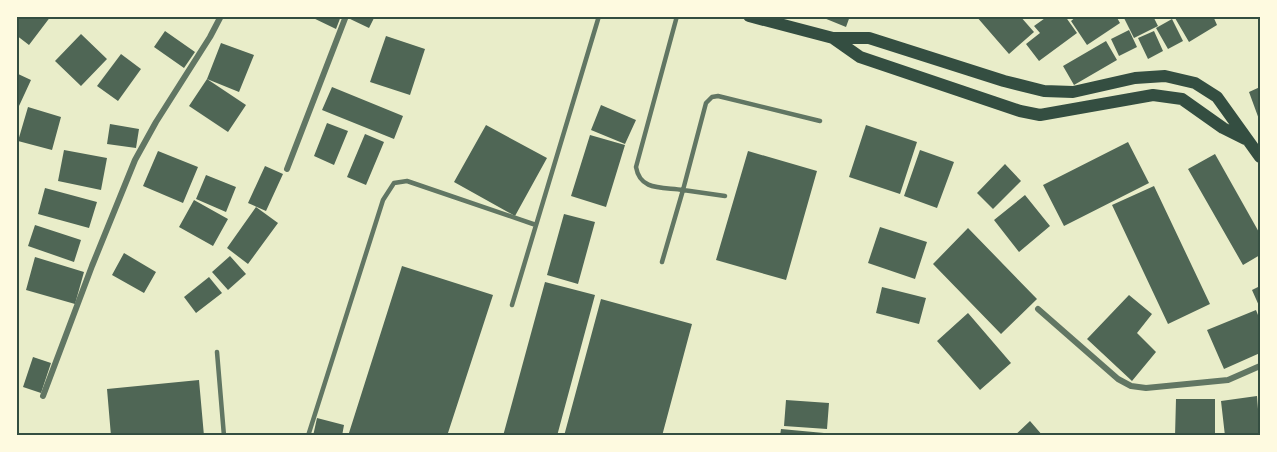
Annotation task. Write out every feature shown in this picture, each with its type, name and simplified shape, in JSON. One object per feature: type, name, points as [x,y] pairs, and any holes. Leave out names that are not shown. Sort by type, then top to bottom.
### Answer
[{"type":"main road","points":[[749,16],[833,38],[869,38],[1004,81],[1044,91],[1072,92],[1135,78],[1165,76],[1195,83],[1217,97],[1260,157]]},
{"type":"main road","points":[[833,38],[860,57],[1020,111],[1040,115],[1153,95],[1182,99],[1223,128],[1246,139]]},
{"type":"street","points":[[43,396],[135,160],[221,16]]},
{"type":"street","points":[[287,169],[346,16]]},
{"type":"street","points":[[1038,309],[1118,379],[1131,386],[1146,388],[1228,380],[1260,366]]},
{"type":"lane","points":[[512,305],[598,16]]},
{"type":"lane","points":[[677,16],[636,167],[638,178],[646,184],[725,196]]},
{"type":"lane","points":[[662,262],[706,103],[712,97],[718,96],[820,121]]},
{"type":"lane","points":[[308,435],[383,200],[394,183],[407,181],[536,225]]},
{"type":"lane","points":[[217,352],[224,435]]},
{"type":"building","points":[[16,16],[51,16],[29,45],[16,35]]},
{"type":"building","points":[[309,16],[341,16],[336,29]]},
{"type":"building","points":[[349,16],[375,16],[369,28],[348,18]]},
{"type":"building","points":[[819,16],[850,16],[846,27]]},
{"type":"building","points":[[976,16],[1020,16],[1034,32],[1009,54]]},
{"type":"building","points":[[1048,16],[1065,16],[1077,33],[1039,61],[1026,44],[1040,33],[1034,26]]},
{"type":"building","points":[[1077,16],[1116,16],[1120,23],[1087,45],[1071,21]]},
{"type":"building","points":[[1123,16],[1153,16],[1158,26],[1134,38]]},
{"type":"building","points":[[1178,16],[1213,16],[1217,25],[1189,42],[1175,18]]},
{"type":"building","points":[[1172,19],[1183,41],[1168,49],[1156,28]]},
{"type":"building","points":[[1129,30],[1137,47],[1119,56],[1111,39]]},
{"type":"building","points":[[165,31],[195,52],[184,68],[154,47]]},
{"type":"building","points":[[1154,31],[1163,51],[1148,59],[1138,38]]},
{"type":"building","points":[[81,34],[107,59],[81,86],[55,61]]},
{"type":"building","points":[[386,36],[425,49],[410,95],[370,82]]},
{"type":"building","points":[[1106,41],[1117,60],[1074,85],[1063,66]]},
{"type":"building","points":[[221,43],[254,55],[239,92],[207,79]]},
{"type":"building","points":[[121,54],[141,69],[118,101],[97,86]]},
{"type":"building","points":[[16,73],[31,80],[19,106],[16,105]]},
{"type":"building","points":[[207,79],[246,105],[228,132],[189,106]]},
{"type":"building","points":[[332,87],[403,116],[394,139],[322,110]]},
{"type":"building","points":[[1260,87],[1260,122],[1249,92]]},
{"type":"building","points":[[601,105],[636,120],[625,144],[591,130]]},
{"type":"building","points":[[28,107],[61,117],[52,150],[18,141]]},
{"type":"building","points":[[327,123],[348,131],[334,165],[314,156]]},
{"type":"building","points":[[110,124],[139,129],[136,148],[107,144]]},
{"type":"building","points":[[486,125],[547,158],[515,216],[454,182]]},
{"type":"building","points":[[866,125],[917,142],[900,194],[849,177]]},
{"type":"building","points":[[365,134],[384,142],[366,185],[347,177]]},
{"type":"building","points":[[590,135],[625,145],[606,207],[571,196]]},
{"type":"building","points":[[1128,142],[1149,183],[1064,226],[1043,185]]},
{"type":"building","points":[[64,150],[107,158],[101,190],[58,181]]},
{"type":"building","points":[[920,150],[954,162],[937,208],[904,196]]},
{"type":"building","points":[[158,151],[198,167],[183,203],[143,186]]},
{"type":"building","points":[[748,151],[817,171],[786,280],[716,260]]},
{"type":"building","points":[[1215,154],[1260,234],[1260,255],[1243,265],[1188,169]]},
{"type":"building","points":[[1005,164],[1021,181],[993,209],[977,193]]},
{"type":"building","points":[[265,166],[283,174],[266,211],[248,203]]},
{"type":"building","points":[[206,175],[236,187],[226,212],[196,199]]},
{"type":"building","points":[[1154,186],[1210,304],[1168,324],[1112,205]]},
{"type":"building","points":[[45,188],[97,202],[89,228],[38,214]]},
{"type":"building","points":[[1025,195],[1050,226],[1019,252],[994,220]]},
{"type":"building","points":[[194,200],[228,219],[213,246],[179,227]]},
{"type":"building","points":[[256,207],[278,223],[248,264],[227,248]]},
{"type":"building","points":[[564,214],[595,222],[578,284],[547,275]]},
{"type":"building","points":[[35,225],[81,240],[74,262],[28,246]]},
{"type":"building","points":[[880,227],[927,242],[915,279],[868,263]]},
{"type":"building","points":[[968,228],[1037,299],[1001,334],[933,264]]},
{"type":"building","points":[[124,253],[156,272],[144,293],[112,275]]},
{"type":"building","points":[[230,256],[246,274],[228,290],[212,272]]},
{"type":"building","points":[[35,257],[84,272],[75,304],[26,290]]},
{"type":"building","points":[[402,266],[493,295],[447,436],[348,436]]},
{"type":"building","points":[[209,277],[222,293],[196,313],[184,297]]},
{"type":"building","points":[[545,282],[595,295],[557,436],[503,436]]},
{"type":"building","points":[[1260,286],[1260,308],[1252,290]]},
{"type":"building","points":[[882,287],[926,298],[919,324],[876,313]]},
{"type":"building","points":[[1129,295],[1152,314],[1137,333],[1156,352],[1132,381],[1087,339]]},
{"type":"building","points":[[601,299],[692,324],[662,436],[564,436]]},
{"type":"building","points":[[1256,310],[1260,320],[1260,353],[1224,369],[1207,330]]},
{"type":"building","points":[[968,313],[1011,363],[980,390],[937,341]]},
{"type":"building","points":[[33,357],[51,363],[41,393],[23,387]]},
{"type":"building","points":[[199,380],[204,436],[111,436],[107,389]]},
{"type":"building","points":[[1257,396],[1260,435],[1225,436],[1221,401]]},
{"type":"building","points":[[1176,399],[1215,399],[1215,436],[1175,436]]},
{"type":"building","points":[[786,400],[829,403],[827,429],[784,426]]},
{"type":"building","points":[[317,418],[344,425],[342,436],[313,436]]},
{"type":"building","points":[[1030,421],[1043,436],[1014,436]]},
{"type":"building","points":[[781,429],[824,433],[824,436],[780,436]]}]
